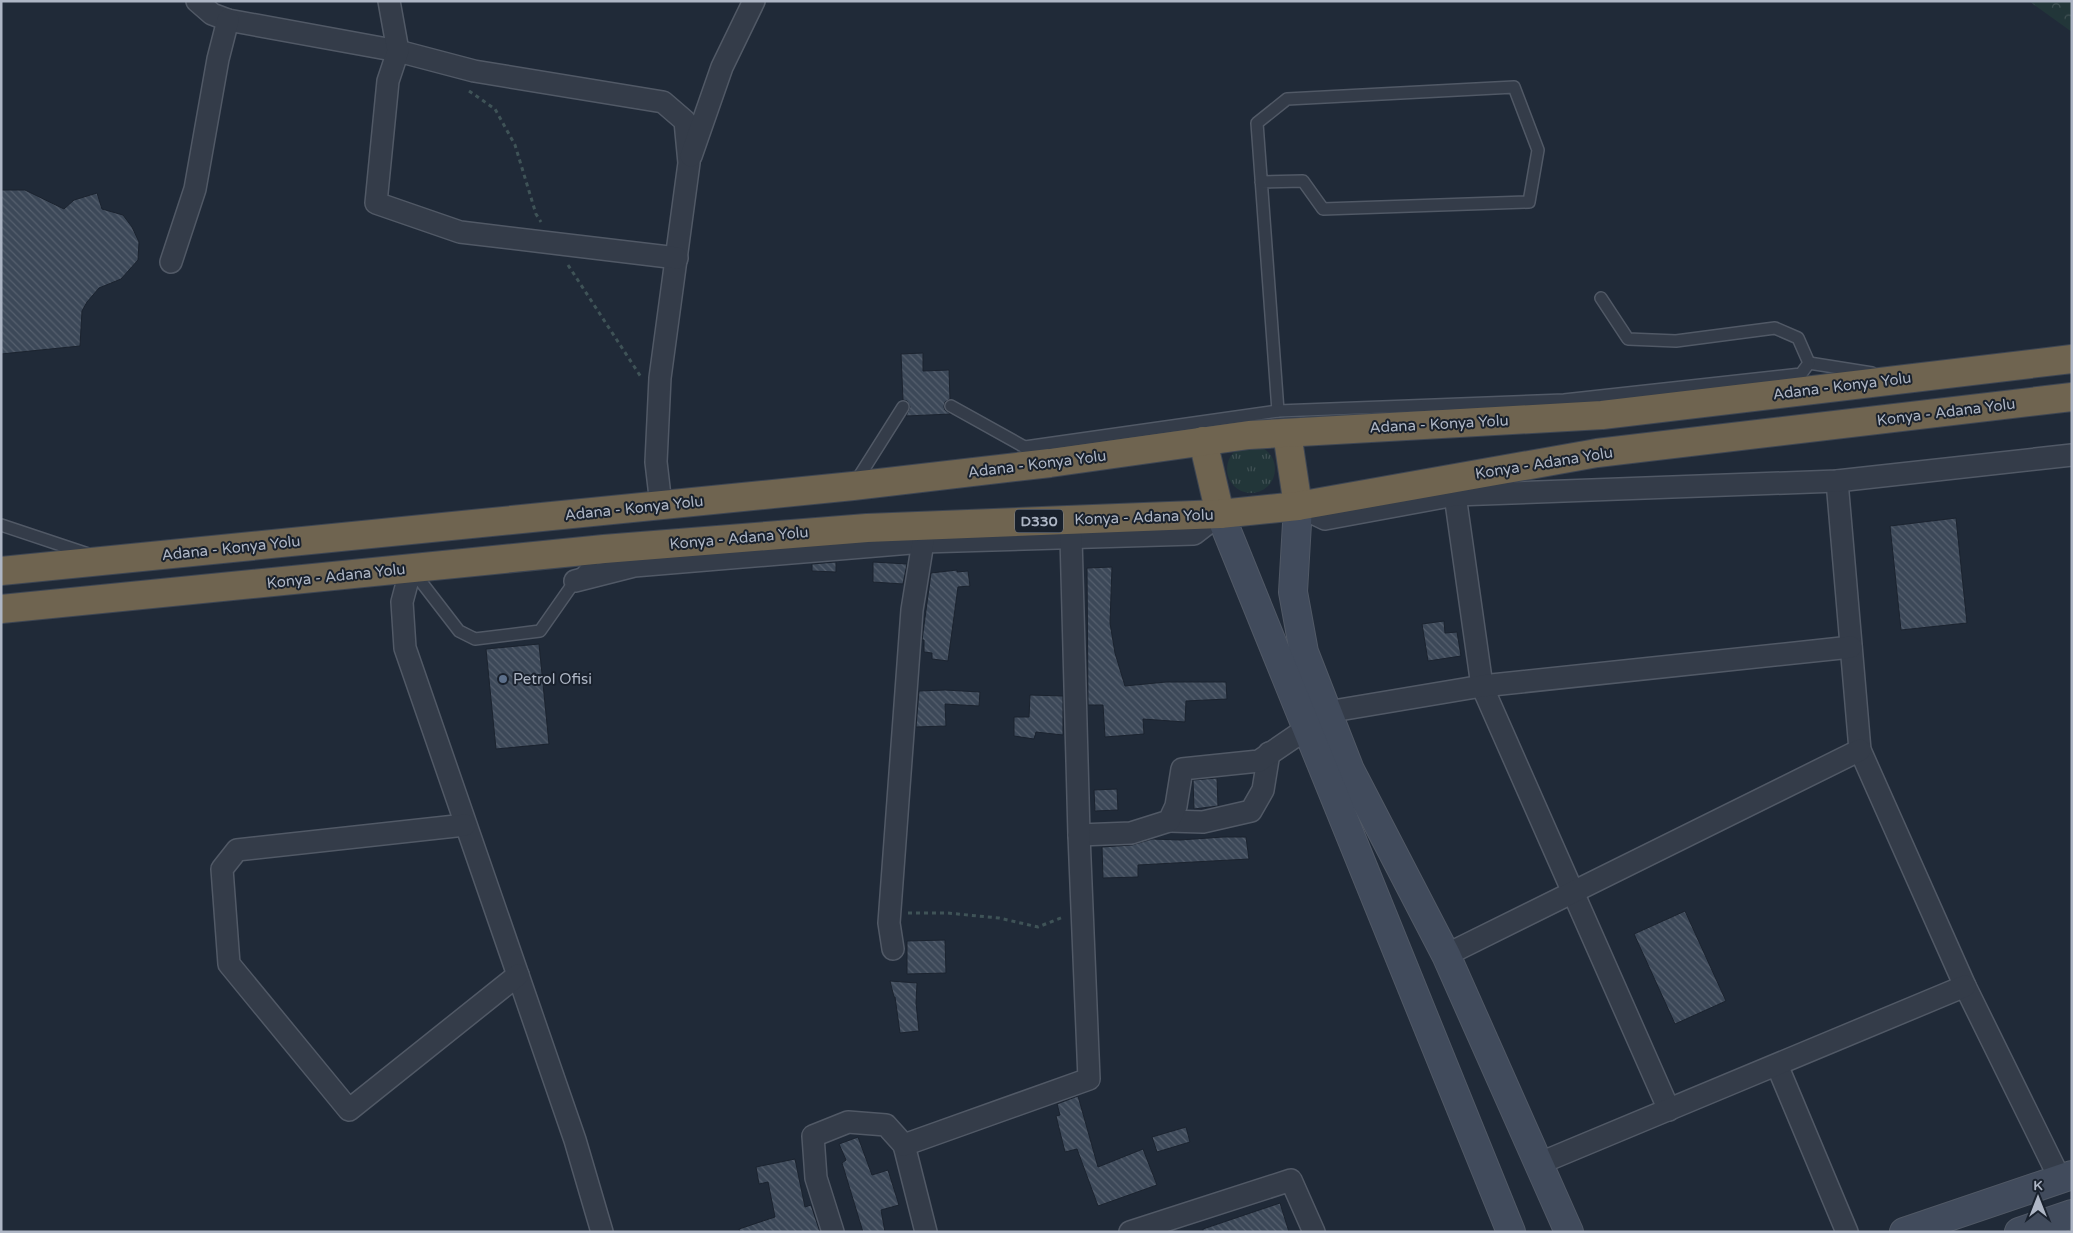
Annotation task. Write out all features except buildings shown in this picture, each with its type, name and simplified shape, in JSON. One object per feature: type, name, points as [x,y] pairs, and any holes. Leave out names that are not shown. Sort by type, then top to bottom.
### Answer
[{"type":"highway","name":"Adana - Konya Yolu","points":[[1,571],[853,486],[1050,463],[1203,442],[1249,435],[1282,422],[1602,415],[2072,358]]},
{"type":"highway","name":"Konya - Adana Yolu","points":[[1,610],[604,549],[867,528],[1220,514],[1298,506],[1597,453],[2072,397]]},
{"type":"highway","points":[[1282,422],[1298,506]]},
{"type":"highway","points":[[1203,442],[1220,514]]},
{"type":"main road","points":[[1298,506],[1293,592],[1304,652],[1350,770],[1446,955],[1569,1232]]},
{"type":"main road","points":[[1220,514],[1511,1232]]},
{"type":"main road","points":[[1904,1232],[2066,1177]]},
{"type":"main road","points":[[2019,1232],[2067,1221]]},
{"type":"street","points":[[197,1],[212,14],[228,20],[398,51],[474,72],[664,102],[684,121],[689,163]]},
{"type":"street","points":[[389,1],[398,51],[388,81],[376,203],[460,232],[676,258]]},
{"type":"street","points":[[661,505],[656,462],[660,378],[689,163],[722,67],[754,1]]},
{"type":"street","points":[[171,262],[195,189],[218,60],[228,20]]},
{"type":"street","points":[[1298,506],[1325,519],[1455,495],[1837,481],[2072,455]]},
{"type":"street","points":[[1837,481],[1860,750],[1965,986],[2066,1177]]},
{"type":"street","points":[[1455,495],[1482,686],[1669,1110]]},
{"type":"street","points":[[575,581],[634,566],[923,542],[1194,534],[1220,514]]},
{"type":"street","points":[[904,1145],[1089,1079],[1079,835],[1071,537]]},
{"type":"street","points":[[893,949],[889,923],[912,610],[923,542]]},
{"type":"street","points":[[411,568],[402,602],[405,648],[575,1140],[602,1232]]},
{"type":"street","points":[[1327,712],[1482,686],[1851,647]]},
{"type":"street","points":[[1169,820],[1176,806],[1182,769],[1259,761],[1306,729]]},
{"type":"street","points":[[1446,955],[1860,750]]},
{"type":"street","points":[[1079,835],[1131,833],[1169,820],[1203,822],[1251,811],[1263,790],[1269,753]]},
{"type":"street","points":[[465,825],[237,850],[222,869],[229,964],[349,1110],[518,975]]},
{"type":"street","points":[[1538,1164],[1965,986]]},
{"type":"street","points":[[1778,1065],[1847,1232]]},
{"type":"street","points":[[833,1232],[816,1178],[813,1136],[848,1122],[886,1125],[904,1145],[926,1232]]},
{"type":"street","points":[[1130,1232],[1291,1180],[1314,1232]]},
{"type":"lane","points":[[1261,182],[1303,181],[1323,209],[1530,202],[1538,150],[1514,87],[1287,99],[1257,123],[1261,182],[1282,422]]},
{"type":"lane","points":[[1601,298],[1628,339],[1676,341],[1775,328],[1798,338],[1809,363]]},
{"type":"lane","points":[[1025,447],[1282,422],[1564,400],[1800,374],[1809,363]]},
{"type":"lane","points":[[1809,363],[1905,378]]},
{"type":"lane","points":[[951,406],[1050,463]]},
{"type":"lane","points":[[853,486],[904,407]]},
{"type":"lane","points":[[1,525],[107,560]]},
{"type":"lane","points":[[411,568],[459,631],[475,639],[540,631],[575,581],[604,549]]},
{"type":"path","points":[[890,912],[999,918],[1038,927],[1082,909]]},
{"type":"green space","points":[[2029,1],[2072,1],[2072,32]]},
{"type":"green space","points":[[1246,445],[1256,445],[1265,449],[1271,455],[1275,469],[1271,483],[1265,489],[1256,493],[1246,493],[1237,489],[1231,483],[1227,474],[1227,464],[1231,455],[1237,449]]},
{"type":"place","name":"Petrol Ofisi","points":[[503,679]]}]
